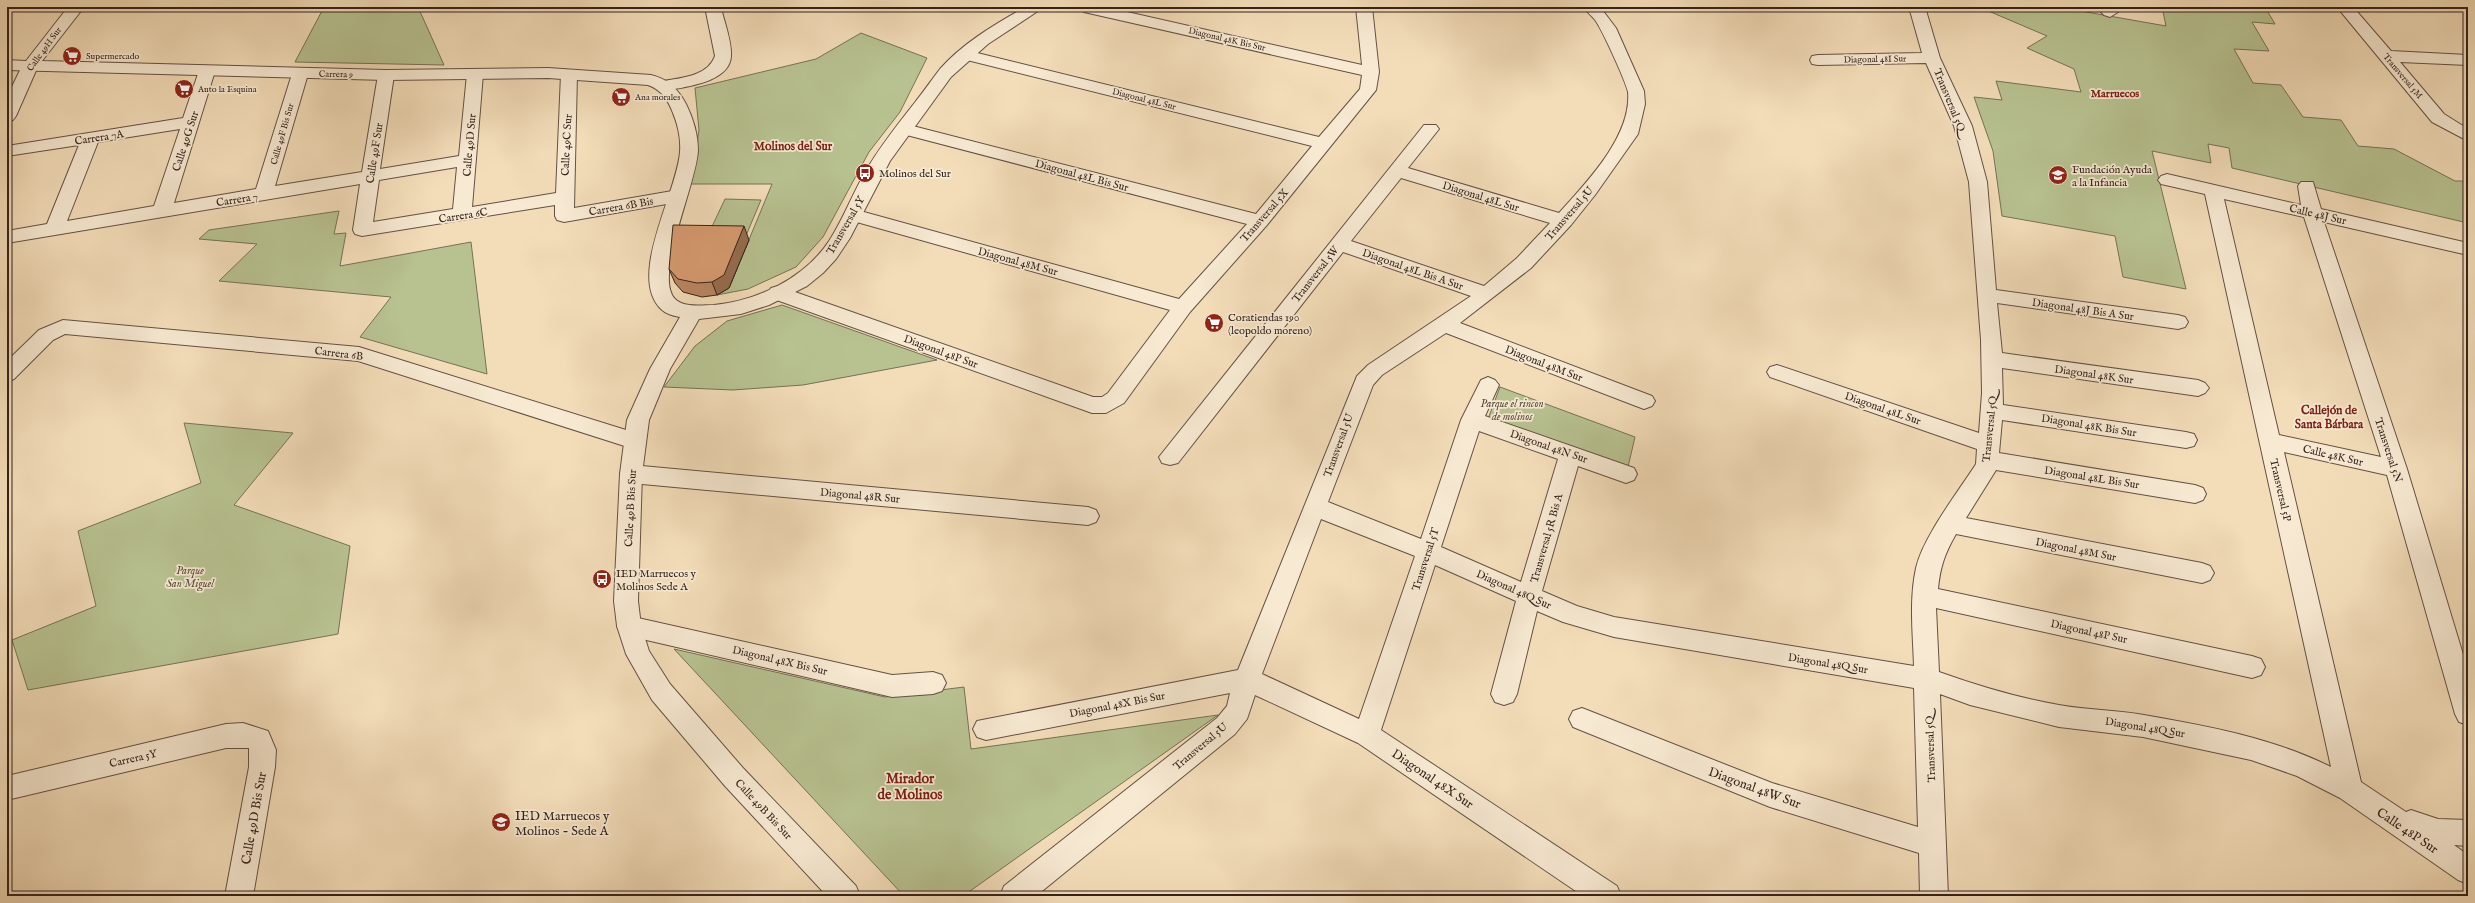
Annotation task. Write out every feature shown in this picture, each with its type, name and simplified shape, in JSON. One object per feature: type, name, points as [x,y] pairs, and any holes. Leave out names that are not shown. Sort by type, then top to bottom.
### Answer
[{"type":"street","name":"Calle 49H Sur","points":[[7,116],[30,66],[76,7]]},
{"type":"street","points":[[693,313],[679,310],[668,304],[660,295],[658,278],[659,262],[686,168],[689,151],[688,137],[677,103],[664,86],[700,78],[716,71],[722,64],[723,56],[713,7]]},
{"type":"street","name":"Transversal 5Y","points":[[693,313],[710,313],[738,308],[778,293],[799,282],[828,256],[870,180],[904,129],[954,64],[991,35],[1036,7]]},
{"type":"street","name":"Diagonal 48K Bis Sur","points":[[1084,7],[1371,72]]},
{"type":"street","name":"Transversal 5X","points":[[1106,405],[1116,398],[1184,306],[1260,221],[1368,90],[1371,72],[1364,7]]},
{"type":"street","name":"Transversal 5U","points":[[1014,896],[1226,726],[1238,711],[1247,679],[1316,507],[1357,394],[1364,381],[1375,370],[1444,325],[1487,294],[1524,263],[1564,221],[1606,168],[1629,134],[1636,104],[1636,91],[1608,28],[1602,18],[1591,7]]},
{"type":"street","name":"Transversal 5Q","points":[[1917,7],[1932,58],[1963,126],[1978,182],[1979,214],[1987,296],[1992,411],[1988,453],[1950,524],[1935,548],[1928,567],[1925,596],[1934,896]]},
{"type":"street","name":"Transversal 5M","points":[[2346,7],[2438,118],[2468,136]]},
{"type":"street","name":"Diagonal 48L Sur","points":[[965,55],[1324,144]]},
{"type":"street","points":[[2387,56],[2468,60]]},
{"type":"street","name":"Diagonal 48I Sur","points":[[1818,60],[1932,58]]},
{"type":"street","name":"Carrera 9","points":[[7,65],[300,74],[569,74],[636,78],[664,86]]},
{"type":"street","name":"Calle 49G Sur","points":[[162,211],[207,71]]},
{"type":"street","name":"Calle 49F Bis Sur","points":[[264,194],[300,74]]},
{"type":"street","name":"Calle 49D Sur","points":[[462,215],[475,74]]},
{"type":"street","name":"Calle 49C Sur","points":[[564,216],[563,198],[569,74]]},
{"type":"street","name":"Calle 49F Sur","points":[[362,230],[386,75]]},
{"type":"street","points":[[2438,118],[2468,119]]},
{"type":"street","name":"Carrera 7A","points":[[7,151],[191,122]]},
{"type":"street","name":"Diagonal 48L Bis Sur","points":[[904,129],[1260,221]]},
{"type":"street","name":"Transversal 5W","points":[[1170,457],[1430,129]]},
{"type":"street","points":[[54,229],[91,138]]},
{"type":"street","name":"Carrera 7","points":[[7,237],[467,160]]},
{"type":"street","name":"Diagonal 48L Sur","points":[[1398,171],[1564,221]]},
{"type":"street","name":"Calle 48J Sur","points":[[2167,180],[2468,249]]},
{"type":"street","name":"Transversal 5N","points":[[2307,186],[2312,213],[2396,469],[2468,714]]},
{"type":"street","name":"Transversal 5P","points":[[2213,190],[2349,789]]},
{"type":"street","name":"Carrera 6B Bis","points":[[564,216],[678,196]]},
{"type":"street","name":"Carrera 6C","points":[[362,230],[563,198]]},
{"type":"street","name":"Diagonal 48M Sur","points":[[852,215],[1184,306]]},
{"type":"street","name":"Diagonal 48L Bis A Sur","points":[[1339,244],[1487,294]]},
{"type":"street","name":"Diagonal 48P Sur","points":[[778,293],[1092,405],[1106,405]]},
{"type":"street","name":"Diagonal 48J Bis A Sur","points":[[1987,296],[2178,322]]},
{"type":"street","name":"Calle 49B Bis Sur","points":[[693,313],[647,395],[638,420],[634,441],[631,474],[626,601],[629,626],[638,654],[661,692],[734,777],[846,896]]},
{"type":"street","name":"Diagonal 48M Sur","points":[[1444,325],[1644,401]]},
{"type":"street","name":"Carrera 6B","points":[[7,374],[46,335],[55,329],[69,327],[359,354],[634,441]]},
{"type":"street","name":"Diagonal 48K Sur","points":[[1990,359],[2198,388]]},
{"type":"street","name":"Diagonal 48L Sur","points":[[1777,372],[1988,453]]},
{"type":"street","name":"Transversal 5T","points":[[1367,735],[1427,551],[1472,420],[1488,385]]},
{"type":"street","name":"Diagonal 48K Bis Sur","points":[[1992,411],[2186,440]]},
{"type":"street","name":"Diagonal 48N Sur","points":[[1472,420],[1571,453],[1626,474]]},
{"type":"street","name":"Calle 48K Sur","points":[[2270,441],[2396,469]]},
{"type":"street","name":"Transversal 5R Bis A","points":[[1504,694],[1529,596],[1571,453]]},
{"type":"street","name":"Diagonal 48L Bis Sur","points":[[1988,453],[2195,494]]},
{"type":"street","name":"Diagonal 48R Sur","points":[[631,474],[1088,516]]},
{"type":"street","name":"Diagonal 48Q Sur","points":[[1316,507],[1427,551],[1572,615],[1614,627],[1927,679],[1970,694],[2059,716],[2143,726],[2251,748],[2305,767],[2349,789]]},
{"type":"street","name":"Diagonal 48M Sur","points":[[1950,524],[2202,573]]},
{"type":"street","name":"Diagonal 48P Sur","points":[[1925,596],[2252,667]]},
{"type":"street","name":"Diagonal 48X Bis Sur","points":[[629,626],[892,686],[933,683]]},
{"type":"street","name":"Diagonal 48X Bis Sur","points":[[986,729],[1247,679]]},
{"type":"street","name":"Diagonal 48X Sur","points":[[1247,679],[1367,735],[1607,896]]},
{"type":"street","name":"Diagonal 48W Sur","points":[[1582,719],[1770,795],[1933,844]]},
{"type":"street","name":"Carrera 5Y","points":[[7,788],[226,736],[244,735],[259,739]]},
{"type":"street","name":"Calle 49D Bis Sur","points":[[239,896],[262,767],[263,750],[259,739]]},
{"type":"street","name":"Calle 48P Sur","points":[[2349,789],[2468,871]]},
{"type":"street","points":[[2384,814],[2438,832],[2468,833]]},
{"type":"green space","points":[[324,7],[418,7],[444,65],[295,62]]},
{"type":"green space","points":[[1979,7],[2073,7],[2075,10],[2166,26],[2162,7],[2265,7],[2275,24],[2252,22],[2269,51],[2234,49],[2253,83],[2281,85],[2303,117],[2341,120],[2358,146],[2394,149],[2455,181],[2468,181],[2468,223],[2232,168],[2229,148],[2208,144],[2211,163],[2152,151],[2186,289],[2123,277],[2115,236],[2002,216],[1993,151],[1974,97],[2002,100],[1996,81],[2081,92],[2074,69],[2027,48],[2047,36]]},
{"type":"green space","points":[[861,33],[927,58],[900,112],[869,152],[823,237],[796,267],[748,289],[717,295],[729,288],[772,184],[690,184],[699,130],[695,88],[816,59]]},
{"type":"green space","points":[[725,199],[761,200],[745,238],[707,237]]},
{"type":"green space","points":[[339,211],[334,234],[346,233],[340,266],[471,242],[487,374],[360,337],[391,297],[219,281],[257,244],[199,239],[209,230]]},
{"type":"green space","points":[[782,305],[937,360],[803,385],[733,390],[664,387],[695,346],[727,321]]},
{"type":"green space","name":"Parque el rincon de molinos","points":[[1500,387],[1635,437],[1628,467],[1488,419]]},
{"type":"green space","name":"Parque San Miguel","points":[[184,423],[293,433],[234,505],[350,546],[338,634],[28,690],[12,640],[96,606],[78,531],[201,483]]},
{"type":"green space","points":[[674,649],[885,697],[964,687],[971,749],[1218,715],[963,896],[904,896]]},
{"type":"building","points":[[673,225],[744,226],[724,275],[712,282],[697,283],[678,279],[669,269]]},
{"type":"place","name":"Supermercado","points":[[72,56]]},
{"type":"place","name":"Auto la Esquina","points":[[184,89]]},
{"type":"place","name":"Ana morales","points":[[621,97]]},
{"type":"place","name":"Molinos del Sur","points":[[865,173]]},
{"type":"place","name":"Fundación Ayuda a la Infancia","points":[[2058,175]]},
{"type":"place","name":"Coratiendas 190 (leopoldo moreno)","points":[[1214,323]]},
{"type":"place","name":"IED Marruecos y Molinos Sede A","points":[[602,579]]},
{"type":"place","name":"IED Marruecos y Molinos - Sede A","points":[[501,822]]},
{"type":"district","name":"Marruecos","points":[[2115,93]]},
{"type":"district","name":"Molinos del Sur","points":[[793,146]]},
{"type":"district","name":"Callejón de Santa Bárbara","points":[[2329,417]]},
{"type":"district","name":"Mirador de Molinos","points":[[910,786]]}]
